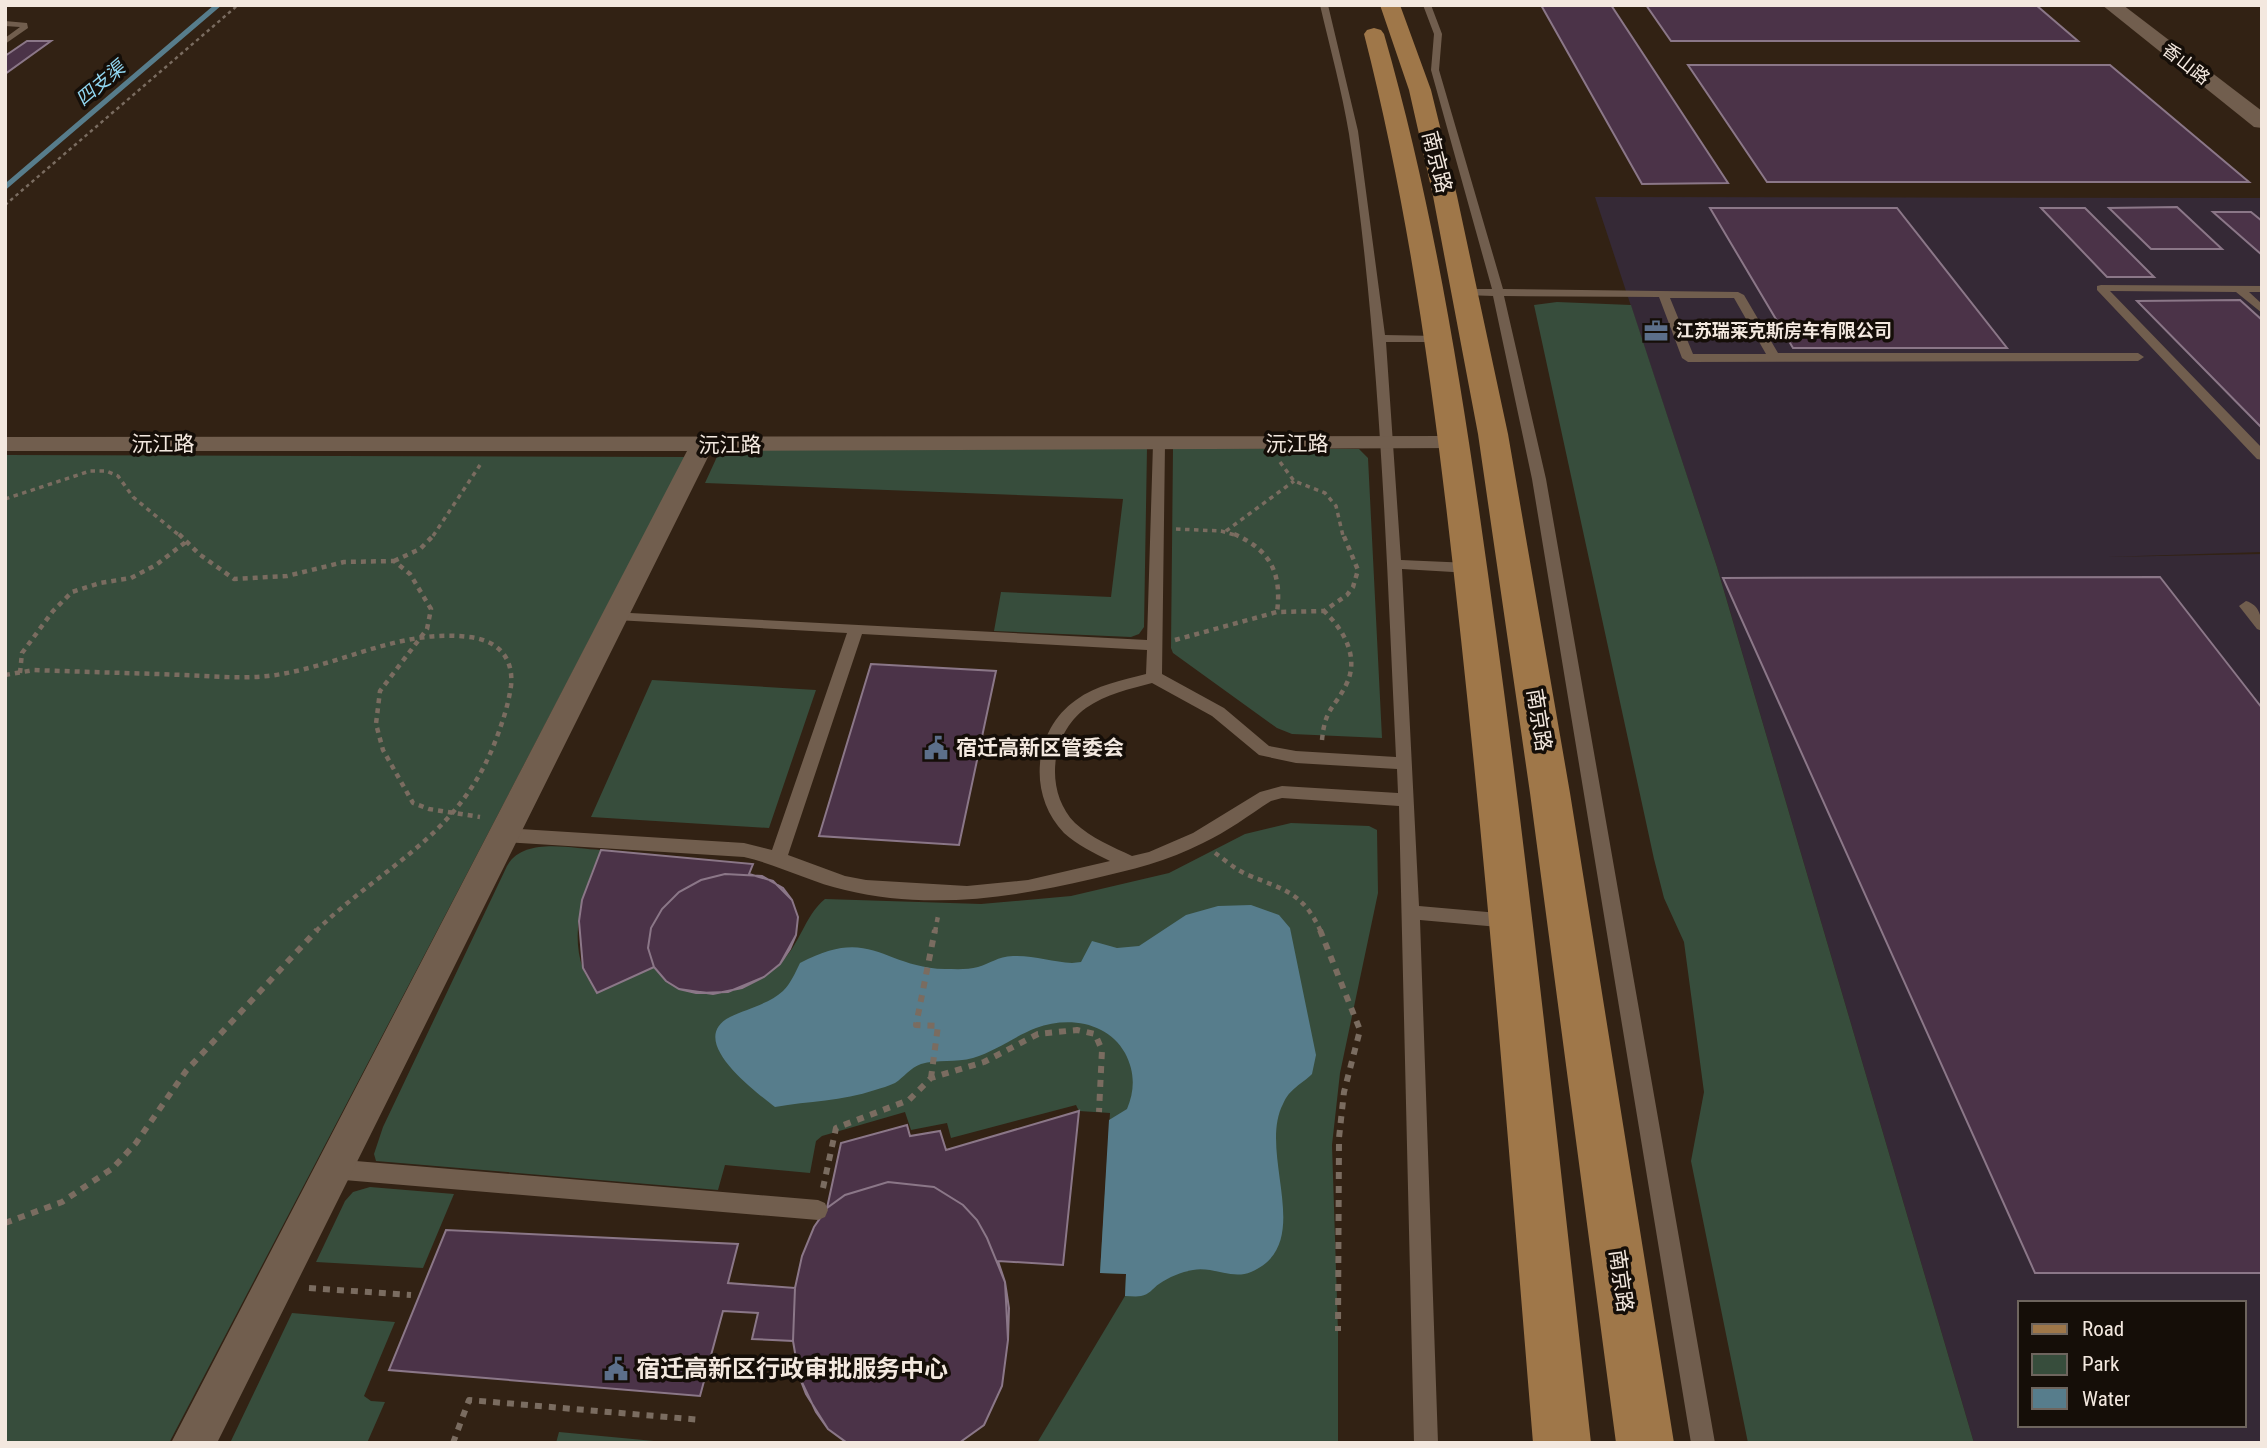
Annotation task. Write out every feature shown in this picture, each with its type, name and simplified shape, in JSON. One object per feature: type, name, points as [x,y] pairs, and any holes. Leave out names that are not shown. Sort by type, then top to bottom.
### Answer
[{"type":"main road","name":"南京路","points":[[1366,5],[1391,91],[1413,192],[1454,443],[1498,786],[1562,1443]]},
{"type":"main road","name":"南京路","points":[[1390,5],[1420,90],[1446,196],[1481,292],[1493,434],[1548,779],[1645,1443]]},
{"type":"street","name":"香山路","points":[[2110,5],[2262,122]]},
{"type":"street","name":"沅江路","points":[[5,444],[494,446],[1454,443]]},
{"type":"street","points":[[193,1443],[702,445]]},
{"type":"lane","points":[[1324,5],[1353,131],[1375,286],[1388,443],[1407,800],[1426,1443]]},
{"type":"lane","points":[[1427,5],[1438,34],[1435,70],[1481,292],[1539,479],[1703,1443]]},
{"type":"lane","points":[[5,23],[24,25],[24,28],[6,40]]},
{"type":"lane","points":[[2262,289],[2101,288],[2262,456]]},
{"type":"lane","points":[[2239,289],[2262,310]]},
{"type":"lane","points":[[1481,292],[1738,295],[1774,357]]},
{"type":"lane","points":[[1663,295],[1688,358],[2138,357]]},
{"type":"lane","points":[[1380,338],[1437,339]]},
{"type":"lane","points":[[1154,677],[1159,444]]},
{"type":"lane","points":[[1395,564],[1470,568]]},
{"type":"lane","points":[[2246,606],[2262,626]]},
{"type":"lane","points":[[616,615],[1154,645]]},
{"type":"lane","points":[[778,858],[856,629]]},
{"type":"lane","points":[[1130,863],[1084,839],[1069,826],[1057,810],[1047,786],[1045,766],[1049,746],[1063,722],[1078,706],[1099,694],[1154,677],[1218,712],[1265,751],[1321,758],[1405,763]]},
{"type":"lane","points":[[507,828],[744,850],[778,858],[844,883],[902,891],[967,893],[1028,887],[1152,858],[1199,838],[1266,796],[1282,792],[1407,800]]},
{"type":"lane","points":[[1411,912],[1511,921]]},
{"type":"lane","points":[[332,1170],[818,1210]]},
{"type":"path","points":[[5,205],[238,5]]},
{"type":"path","points":[[1154,645],[1277,612],[1324,611],[1347,595],[1357,579],[1358,570],[1332,500],[1325,493],[1294,481],[1278,458],[1275,444]]},
{"type":"path","points":[[5,499],[79,475],[106,471],[118,476],[133,497],[199,554],[234,579],[287,576],[344,562],[394,561],[420,549],[432,538],[494,446]]},
{"type":"path","points":[[1225,532],[1294,481]]},
{"type":"path","points":[[1157,528],[1225,532],[1236,535],[1256,548],[1273,568],[1280,590],[1277,612]]},
{"type":"path","points":[[20,673],[22,653],[53,611],[72,593],[100,583],[131,578],[156,565],[187,541]]},
{"type":"path","points":[[394,561],[410,574],[431,609],[427,629],[380,691],[376,724],[383,750],[413,803],[507,828]]},
{"type":"path","points":[[1321,758],[1323,727],[1334,700],[1345,688],[1352,670],[1347,643],[1335,620],[1324,611]]},
{"type":"path","points":[[5,676],[34,670],[257,677],[285,675],[317,667],[372,647],[420,637],[475,638],[497,645],[510,659],[512,686],[499,735],[466,797],[443,827],[324,922],[193,1062],[146,1129],[114,1168],[68,1198],[26,1217],[5,1223]]},
{"type":"path","points":[[1199,838],[1228,864],[1245,874],[1283,887],[1301,902],[1318,926],[1360,1030],[1344,1092],[1339,1138],[1338,1331]]},
{"type":"path","points":[[932,1078],[931,1063],[939,1026],[916,1026],[942,892]]},
{"type":"path","points":[[818,1210],[836,1128],[909,1100],[932,1078],[984,1062],[1038,1034],[1055,1030],[1088,1031],[1100,1041],[1102,1050],[1098,1112]]},
{"type":"path","points":[[273,1286],[411,1295]]},
{"type":"path","points":[[453,1443],[469,1401],[702,1420]]},
{"type":"shaded area","points":[[1595,197],[2262,198],[2262,552],[2106,557],[2262,554],[2262,1443],[1974,1443],[1717,567]]},
{"type":"green space","points":[[1557,302],[1631,305],[1717,567],[1974,1443],[1748,1443],[1691,1161],[1704,1092],[1684,942],[1664,898],[1654,859],[1534,305]]},
{"type":"green space","points":[[721,448],[1147,448],[1144,627],[1139,634],[1131,637],[994,631],[1001,592],[1111,597],[1123,499],[705,483]]},
{"type":"green space","points":[[1173,448],[1359,449],[1368,458],[1382,738],[1292,734],[1277,728],[1173,653]]},
{"type":"green space","points":[[5,455],[685,457],[169,1443],[5,1443]]},
{"type":"green space","points":[[652,680],[816,690],[769,828],[591,817]]},
{"type":"green space","points":[[1291,823],[1369,826],[1377,830],[1378,893],[1340,1073],[1332,1145],[1338,1331],[1338,1443],[1037,1443],[1125,1296],[1126,1274],[1100,1273],[1110,1113],[1079,1111],[1076,1105],[951,1138],[947,1123],[911,1130],[905,1112],[822,1136],[816,1141],[810,1173],[725,1165],[718,1190],[376,1161],[374,1154],[383,1127],[507,866],[525,851],[550,846],[601,850],[589,879],[578,924],[579,954],[583,969],[597,993],[654,967],[668,980],[683,988],[699,993],[716,993],[748,984],[779,964],[825,899],[981,904],[1071,896],[1169,873],[1245,834]]},
{"type":"green space","points":[[370,1187],[454,1194],[423,1268],[316,1262],[345,1201],[353,1192]]},
{"type":"green space","points":[[292,1313],[395,1322],[364,1396],[371,1401],[385,1402],[367,1443],[230,1443]]},
{"type":"green space","points":[[559,1432],[675,1443],[556,1443]]},
{"type":"water","points":[[1251,905],[1279,915],[1290,928],[1316,1055],[1312,1074],[1292,1090],[1283,1104],[1277,1124],[1276,1147],[1283,1220],[1280,1241],[1270,1259],[1244,1274],[1200,1269],[1189,1271],[1167,1279],[1141,1296],[1125,1296],[1126,1274],[1100,1273],[1109,1120],[1127,1109],[1133,1081],[1125,1053],[1118,1043],[1098,1028],[1074,1022],[1048,1024],[973,1058],[921,1064],[895,1083],[863,1094],[775,1107],[728,1065],[719,1052],[715,1039],[718,1027],[730,1017],[777,996],[788,985],[800,963],[824,952],[860,948],[924,967],[945,969],[974,968],[1013,956],[1072,963],[1081,962],[1092,941],[1117,948],[1139,946],[1186,915],[1218,906]]},
{"type":"building","points":[[1541,5],[1611,5],[1728,183],[1642,184]]},
{"type":"building","points":[[1646,5],[2036,5],[2078,41],[1671,41]]},
{"type":"building","points":[[27,41],[51,41],[5,74],[5,56]]},
{"type":"building","points":[[1688,65],[2110,65],[2249,182],[1767,182]]},
{"type":"building","points":[[2177,207],[2222,249],[2151,249],[2109,208]]},
{"type":"building","points":[[1710,208],[1897,208],[2007,348],[1793,348]]},
{"type":"building","points":[[2041,208],[2085,208],[2154,277],[2107,277]]},
{"type":"building","points":[[2213,212],[2251,212],[2262,221],[2262,255]]},
{"type":"building","points":[[2240,300],[2262,320],[2262,428],[2137,301]]},
{"type":"building","points":[[2160,577],[2262,708],[2262,1273],[2035,1273],[1723,578]]},
{"type":"building","points":[[871,664],[996,671],[959,845],[819,836]]},
{"type":"building","points":[[601,850],[753,864],[749,874],[773,881],[792,900],[798,917],[796,935],[790,949],[780,964],[764,977],[728,992],[696,993],[679,989],[666,981],[654,967],[597,993],[583,968],[579,921],[582,900]]},
{"type":"building","points":[[725,874],[762,876],[783,888],[792,900],[798,917],[796,935],[780,964],[764,977],[742,988],[713,994],[679,989],[666,981],[654,967],[648,948],[651,928],[662,909],[679,892],[701,880]]},
{"type":"building","points":[[1079,1111],[1063,1265],[998,1261],[1009,1308],[1002,1386],[984,1425],[959,1443],[846,1442],[828,1429],[806,1394],[799,1376],[793,1341],[752,1339],[758,1313],[723,1311],[700,1396],[389,1370],[446,1230],[738,1244],[728,1283],[795,1288],[802,1256],[814,1227],[827,1208],[841,1143],[907,1125],[910,1136],[940,1131],[946,1150]]},
{"type":"building","points":[[888,1182],[934,1187],[963,1205],[977,1220],[987,1238],[1005,1282],[1008,1340],[1002,1386],[984,1425],[959,1443],[847,1443],[828,1429],[816,1412],[799,1376],[793,1341],[795,1288],[802,1256],[814,1227],[827,1208],[845,1195]]},
{"type":"waterway","name":"四支渠","points":[[5,187],[218,5]]},
{"type":"place","name":"江苏瑞莱克斯房车有限公司","points":[[1656,331]]},
{"type":"place","name":"宿迁高新区管委会","points":[[936,748]]},
{"type":"place","name":"宿迁高新区行政审批服务中心","points":[[616,1369]]}]
